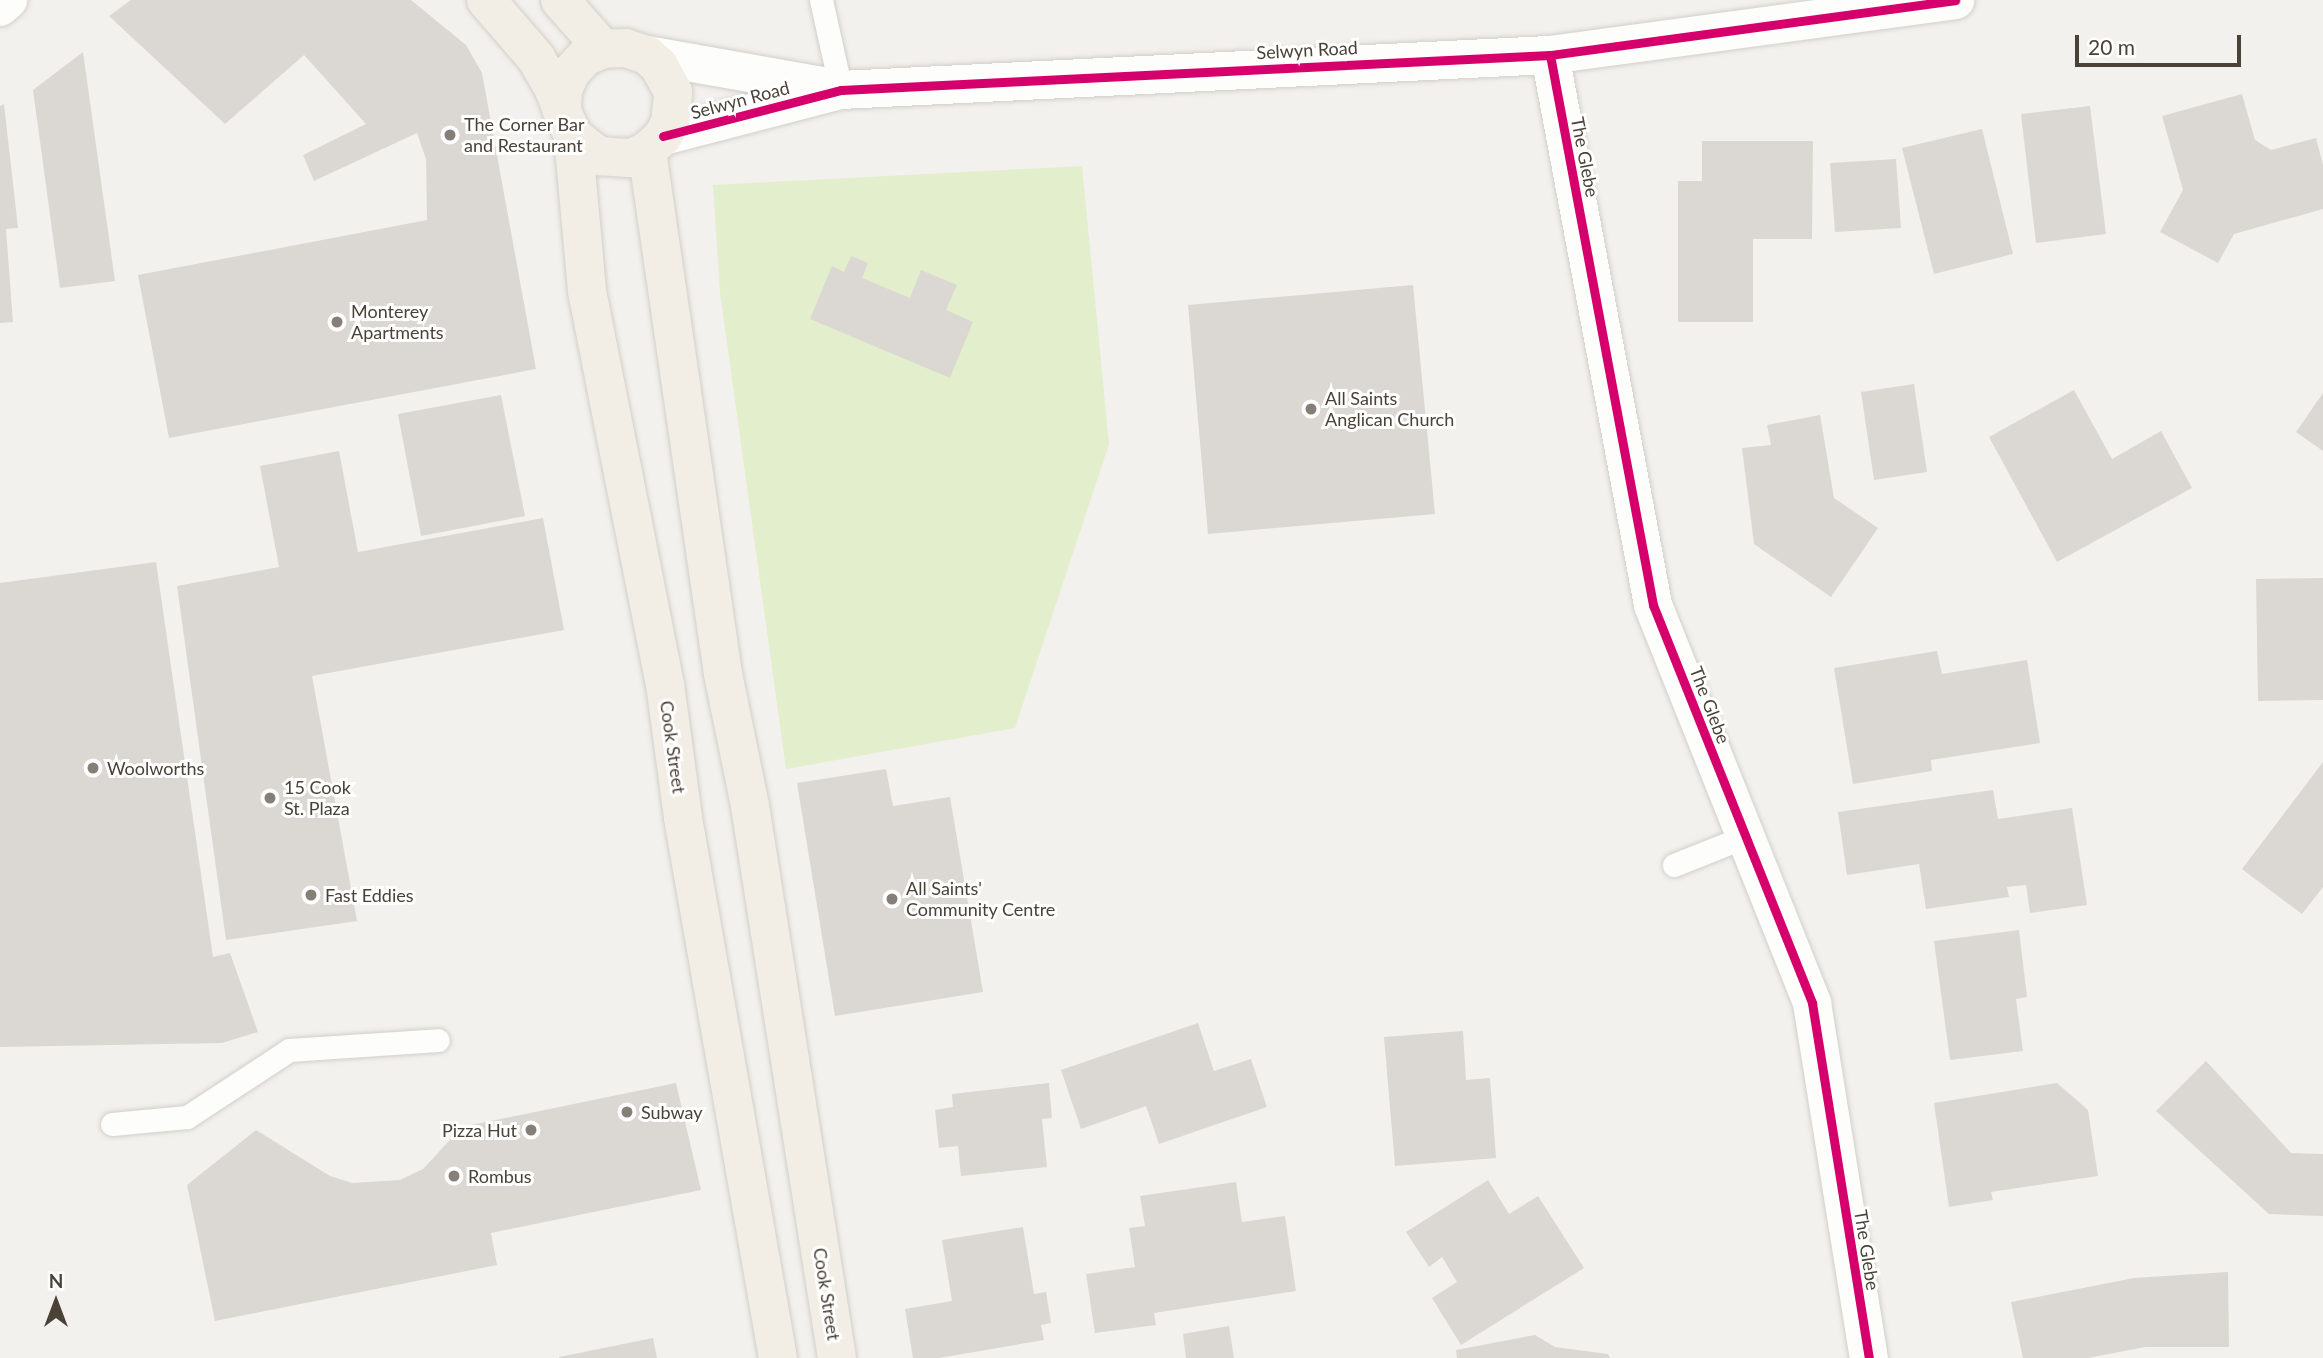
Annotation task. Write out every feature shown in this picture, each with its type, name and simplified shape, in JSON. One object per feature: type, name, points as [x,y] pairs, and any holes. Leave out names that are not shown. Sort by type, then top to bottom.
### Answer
[{"type":"main road","points":[[486,0],[536,58],[554,87],[567,124],[598,156],[631,158],[655,144],[670,123],[673,92],[659,66],[647,55],[626,48],[603,49],[584,57],[571,72],[563,90],[567,124]]},
{"type":"main road","points":[[560,0],[603,49]]},
{"type":"main road","name":"Cook Street","points":[[567,124],[587,291],[665,684],[683,817],[778,1358]]},
{"type":"main road","name":"Cook Street","points":[[655,144],[723,674],[750,806],[837,1358]]},
{"type":"street","points":[[0,7],[8,0]]},
{"type":"street","name":"Selwyn Road","points":[[647,55],[841,90],[1550,55],[1955,0]]},
{"type":"street","name":"The Glebe","points":[[1550,55],[1653,605],[1812,1003],[1869,1358]]},
{"type":"street","name":"Selwyn Road","points":[[655,144],[841,90]]},
{"type":"lane","points":[[821,0],[841,90]]},
{"type":"lane","points":[[1674,865],[1744,837]]},
{"type":"lane","points":[[112,1124],[187,1117],[289,1050],[438,1040]]},
{"type":"green space","points":[[1082,166],[1109,444],[1015,728],[786,769],[720,292],[713,185]]},
{"type":"building","points":[[131,0],[411,0],[466,45],[482,73],[536,369],[169,438],[138,275],[427,220],[426,159],[417,133],[314,181],[303,155],[366,124],[304,55],[225,124],[109,16]]},
{"type":"building","points":[[83,52],[115,281],[60,288],[33,90]]},
{"type":"building","points":[[2242,94],[2255,140],[2271,150],[2316,138],[2323,165],[2323,209],[2234,234],[2218,263],[2160,232],[2183,190],[2162,116]]},
{"type":"building","points":[[4,104],[18,228],[6,229],[13,322],[0,323],[0,106]]},
{"type":"building","points":[[2090,106],[2106,234],[2036,243],[2021,114]]},
{"type":"building","points":[[1982,129],[2013,254],[1934,274],[1902,148]]},
{"type":"building","points":[[1702,141],[1813,141],[1812,239],[1753,239],[1753,322],[1678,322],[1678,181],[1702,181]]},
{"type":"building","points":[[1896,159],[1901,228],[1835,232],[1830,163]]},
{"type":"building","points":[[851,256],[868,263],[862,278],[910,298],[921,270],[957,285],[946,310],[973,322],[950,378],[810,319],[832,266],[844,272]]},
{"type":"building","name":"All Saints Anglican Church","points":[[1413,285],[1435,514],[1208,534],[1188,305]]},
{"type":"building","points":[[1914,384],[1927,472],[1874,480],[1861,392]]},
{"type":"building","points":[[2074,390],[2112,459],[2161,431],[2192,488],[2057,562],[1989,437]]},
{"type":"building","points":[[2323,393],[2323,451],[2296,432]]},
{"type":"building","points":[[501,395],[525,516],[421,536],[398,414]]},
{"type":"building","points":[[1820,415],[1834,498],[1878,528],[1831,597],[1754,544],[1742,448],[1771,445],[1767,425]]},
{"type":"building","name":"15 Cook St. Plaza","points":[[339,451],[358,552],[543,518],[564,630],[312,676],[357,921],[226,940],[177,586],[279,567],[260,466]]},
{"type":"building","name":"Woolworths","points":[[156,562],[213,957],[230,953],[258,1032],[222,1043],[0,1047],[0,583]]},
{"type":"building","points":[[2323,578],[2323,700],[2258,701],[2256,579]]},
{"type":"building","points":[[1937,651],[1942,674],[2027,660],[2040,743],[1931,760],[1932,771],[1853,784],[1834,668]]},
{"type":"building","points":[[2323,762],[2323,887],[2302,914],[2242,869]]},
{"type":"building","name":"All Saints' Community Centre","points":[[886,769],[893,806],[950,797],[983,992],[835,1016],[797,783]]},
{"type":"building","points":[[1993,790],[1998,819],[2072,808],[2087,905],[2030,913],[2026,885],[2007,887],[2009,897],[1926,909],[1919,864],[1847,875],[1838,812]]},
{"type":"building","points":[[2019,930],[2027,997],[2016,999],[2023,1051],[1950,1060],[1934,941]]},
{"type":"building","points":[[1198,1023],[1214,1071],[1251,1059],[1267,1107],[1159,1144],[1146,1106],[1081,1129],[1061,1070]]},
{"type":"building","points":[[1463,1031],[1466,1080],[1490,1078],[1496,1158],[1395,1166],[1384,1037]]},
{"type":"building","points":[[2206,1061],[2291,1153],[2323,1154],[2323,1216],[2269,1214],[2156,1111]]},
{"type":"building","points":[[676,1083],[701,1190],[491,1233],[497,1265],[215,1321],[187,1185],[256,1130],[330,1176],[352,1183],[400,1180],[423,1169],[460,1129],[471,1125]]},
{"type":"building","points":[[1049,1083],[1052,1118],[1042,1119],[1047,1167],[961,1176],[958,1146],[939,1148],[935,1110],[953,1107],[952,1094]]},
{"type":"building","points":[[2057,1083],[2088,1110],[2098,1176],[1991,1192],[1993,1200],[1949,1207],[1934,1103]]},
{"type":"building","points":[[1488,1180],[1509,1214],[1538,1196],[1584,1268],[1461,1345],[1432,1298],[1457,1282],[1442,1257],[1429,1267],[1406,1232]]},
{"type":"building","points":[[1236,1182],[1242,1222],[1285,1216],[1296,1291],[1154,1313],[1156,1325],[1095,1333],[1086,1274],[1135,1267],[1129,1228],[1145,1226],[1140,1196]]},
{"type":"building","points":[[1023,1227],[1034,1294],[1046,1292],[1051,1323],[1041,1325],[1044,1340],[939,1358],[913,1358],[905,1309],[952,1301],[942,1240]]},
{"type":"building","points":[[2228,1272],[2229,1347],[2145,1347],[2088,1358],[2023,1358],[2011,1302],[2134,1278]]},
{"type":"building","points":[[1229,1326],[1234,1358],[1186,1358],[1183,1334]]},
{"type":"building","points":[[1535,1335],[1555,1347],[1608,1354],[1610,1358],[1457,1358],[1456,1350]]},
{"type":"building","points":[[653,1338],[657,1358],[559,1358],[559,1357]]},
{"type":"cycle path","points":[[663,136],[841,90],[1550,55],[1955,0]]},
{"type":"cycle path","points":[[1550,55],[1653,605],[1812,1003],[1869,1358]]},
{"type":"place","name":"The Corner Bar and Restaurant","points":[[450,135]]},
{"type":"place","name":"Monterey Apartments","points":[[337,322]]},
{"type":"place","name":"All Saints Anglican Church","points":[[1311,409]]},
{"type":"place","name":"Woolworths","points":[[93,768]]},
{"type":"place","name":"15 Cook St. Plaza","points":[[270,798]]},
{"type":"place","name":"Fast Eddies","points":[[311,895]]},
{"type":"place","name":"All Saints' Community Centre","points":[[892,899]]},
{"type":"place","name":"Subway","points":[[627,1112]]},
{"type":"place","name":"Pizza Hut","points":[[531,1130]]},
{"type":"place","name":"Rombus","points":[[454,1176]]}]
